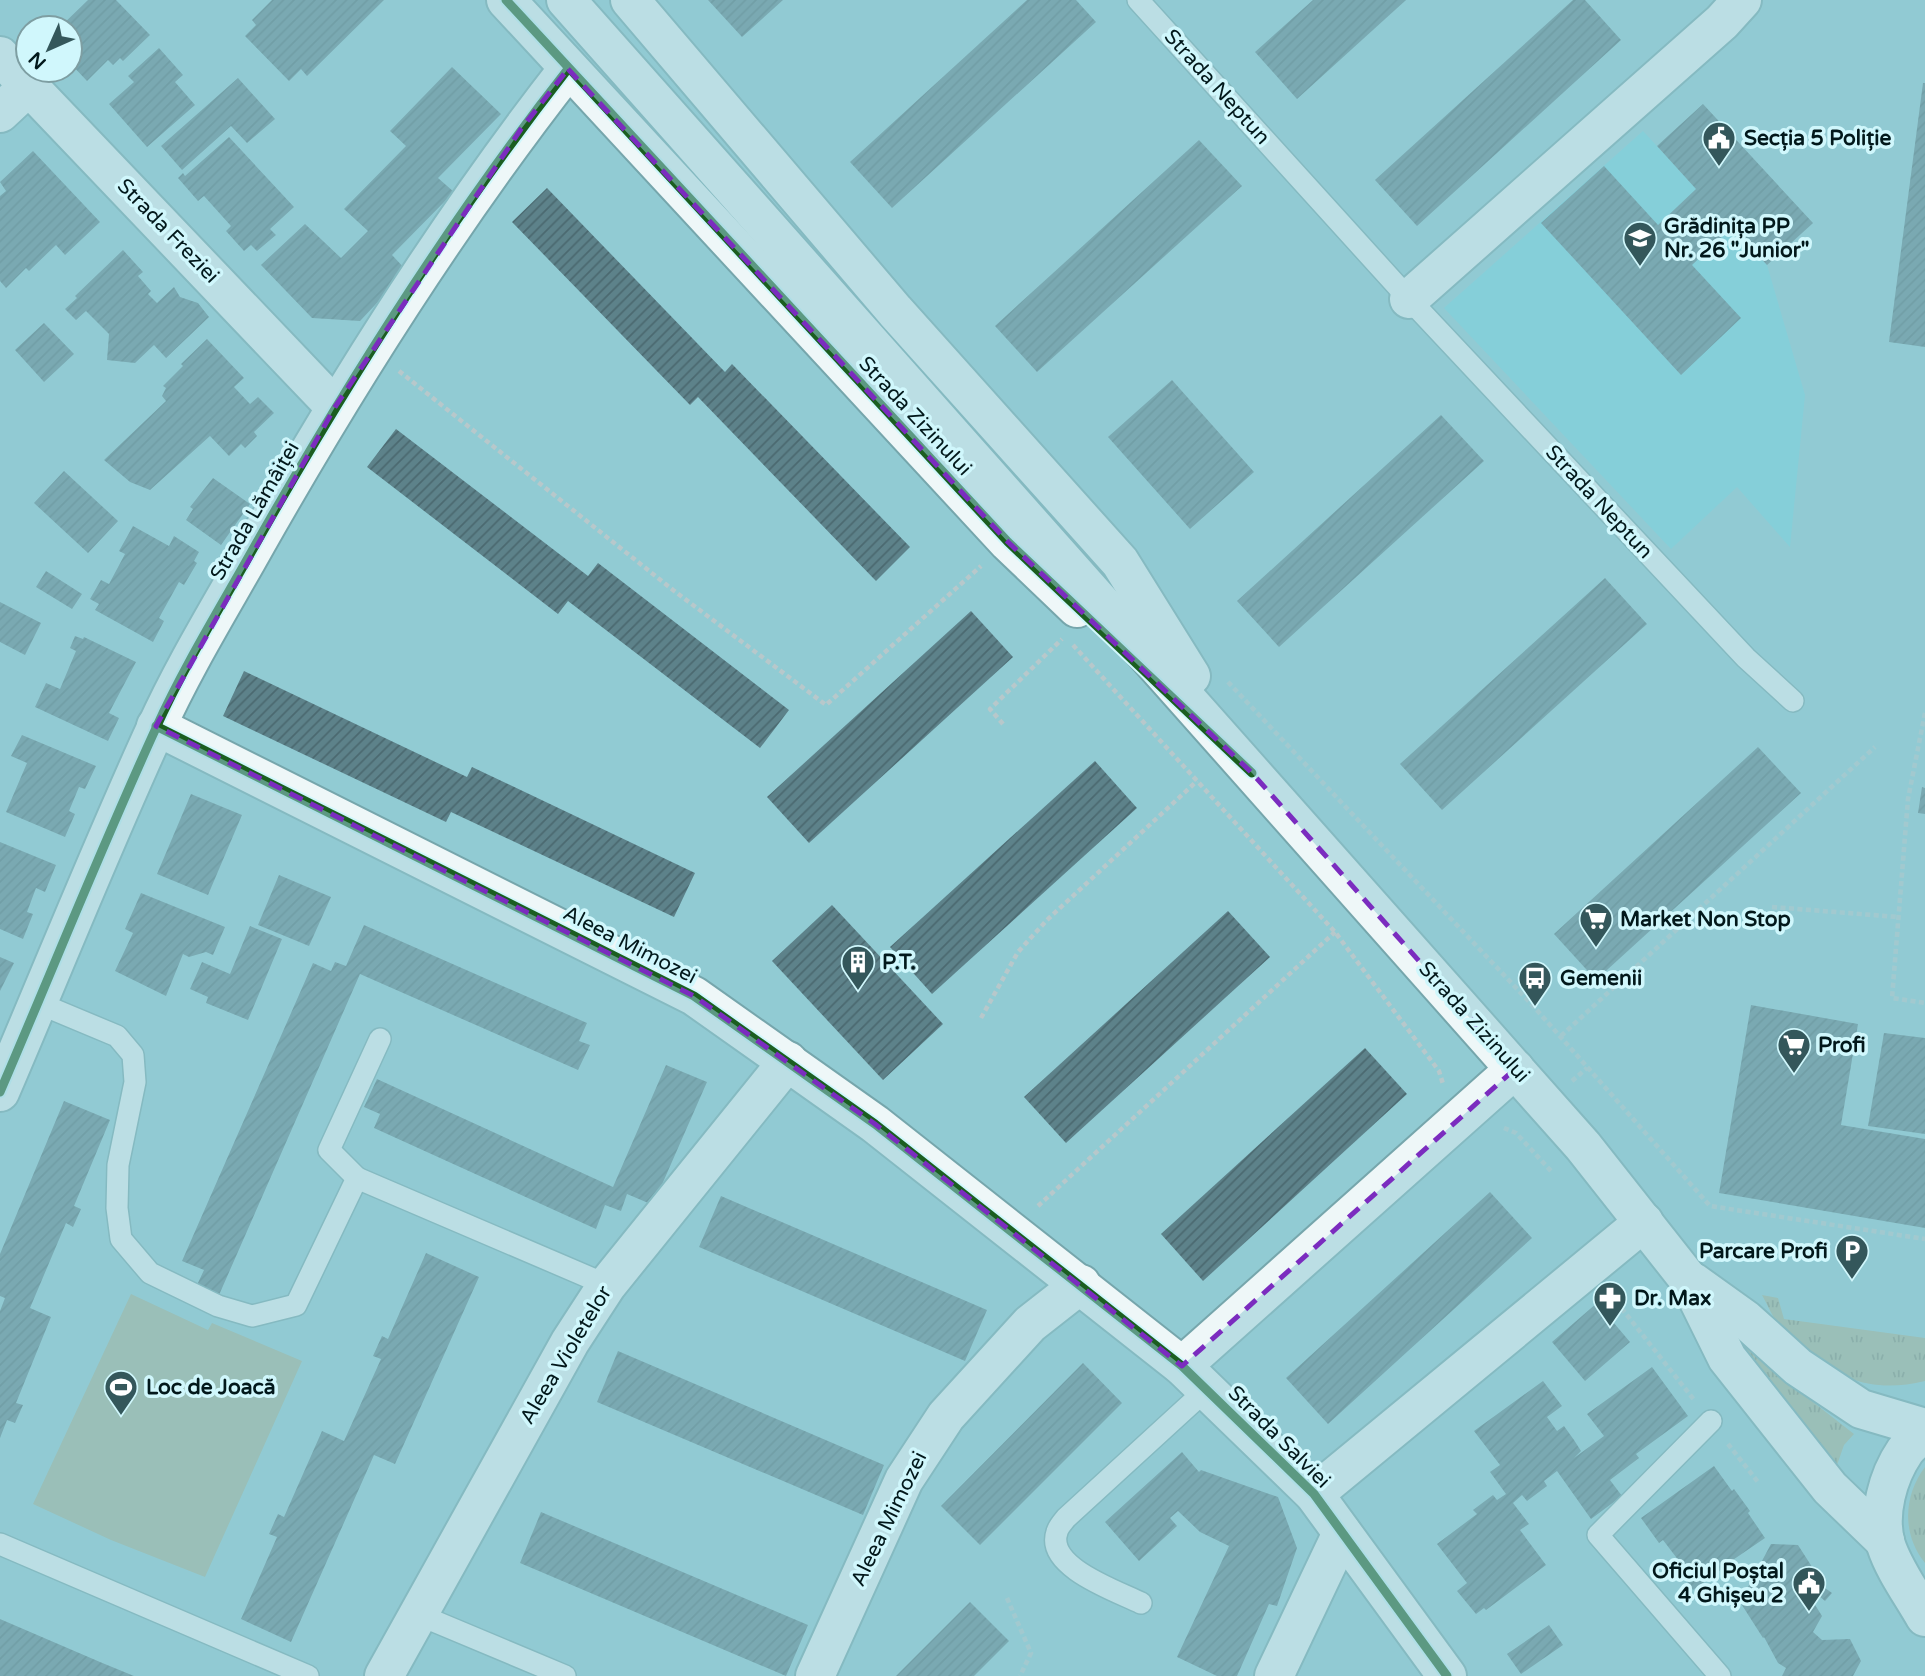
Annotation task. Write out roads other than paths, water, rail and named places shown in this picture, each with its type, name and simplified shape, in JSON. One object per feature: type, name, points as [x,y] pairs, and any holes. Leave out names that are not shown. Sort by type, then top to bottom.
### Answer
[{"type":"street","points":[[506,0],[568,69]]},
{"type":"street","name":"Strada Zizinului","points":[[566,0],[1583,1146],[1688,1279],[1727,1358],[1830,1488],[1885,1541]]},
{"type":"street","name":"Strada Zizinului","points":[[630,0],[895,311],[1120,562],[1252,773]]},
{"type":"street","points":[[1409,299],[1722,22],[1742,0]]},
{"type":"street","name":"Strada Freziei","points":[[0,56],[335,407]]},
{"type":"street","name":"Strada Lămâiței","points":[[0,1092],[156,726],[204,636],[371,349],[521,129],[568,69]]},
{"type":"street","name":"Strada Zizinului","points":[[568,69],[1008,542],[1252,773]]},
{"type":"street","points":[[0,113],[29,86]]},
{"type":"street","name":"Aleea Mimozei","points":[[156,726],[694,996],[875,1124],[1081,1284],[1030,1324],[939,1426],[904,1480],[815,1676]]},
{"type":"street","name":"Aleea Violetelor","points":[[384,1676],[570,1342],[607,1285],[788,1060]]},
{"type":"street","points":[[1195,1377],[1467,1112],[1515,1069]]},
{"type":"street","points":[[1314,1494],[1644,1222]]},
{"type":"street","name":"Strada Zizinului","points":[[1688,1279],[1746,1320],[1798,1367],[1861,1409],[1925,1430]]},
{"type":"street","name":"Strada Salviei","points":[[1081,1284],[1195,1377],[1314,1494],[1447,1676]]},
{"type":"street","points":[[1925,1430],[1907,1449],[1892,1474],[1885,1501],[1885,1541],[1915,1592],[1925,1617]]},
{"type":"street","points":[[1274,1676],[1342,1533]]},
{"type":"lane","name":"Strada Neptun","points":[[1138,0],[1409,299],[1746,658],[1793,701]]},
{"type":"lane","points":[[38,1003],[117,1036],[133,1055],[135,1082],[118,1165],[117,1208],[121,1239],[150,1273],[218,1306],[253,1316],[296,1305],[357,1178]]},
{"type":"lane","points":[[380,1039],[329,1150],[357,1178],[607,1285]]},
{"type":"lane","points":[[1141,1603],[1071,1568],[1058,1552],[1056,1533],[1066,1518],[1195,1377]]},
{"type":"lane","points":[[1711,1421],[1598,1535],[1720,1676]]},
{"type":"lane","points":[[0,1544],[309,1676]]},
{"type":"lane","points":[[417,1614],[565,1676]]},
{"type":"place","name":"Secția 5 Poliție","points":[[1719,168]]},
{"type":"place","name":"Grădinița PP Nr. 26 \"Junior\"","points":[[1640,268]]},
{"type":"place","name":"Market Non Stop","points":[[1596,949]]},
{"type":"place","name":"P.T.","points":[[858,992]]},
{"type":"place","name":"Gemenii","points":[[1535,1008]]},
{"type":"place","name":"Profi","points":[[1794,1075]]},
{"type":"place","name":"Parcare Profi","points":[[1852,1281]]},
{"type":"place","name":"Dr. Max","points":[[1610,1328]]},
{"type":"place","name":"Loc de Joacă","points":[[121,1417]]},
{"type":"place","name":"Oficiul Poștal 4 Ghișeu 2","points":[[1809,1613]]}]
